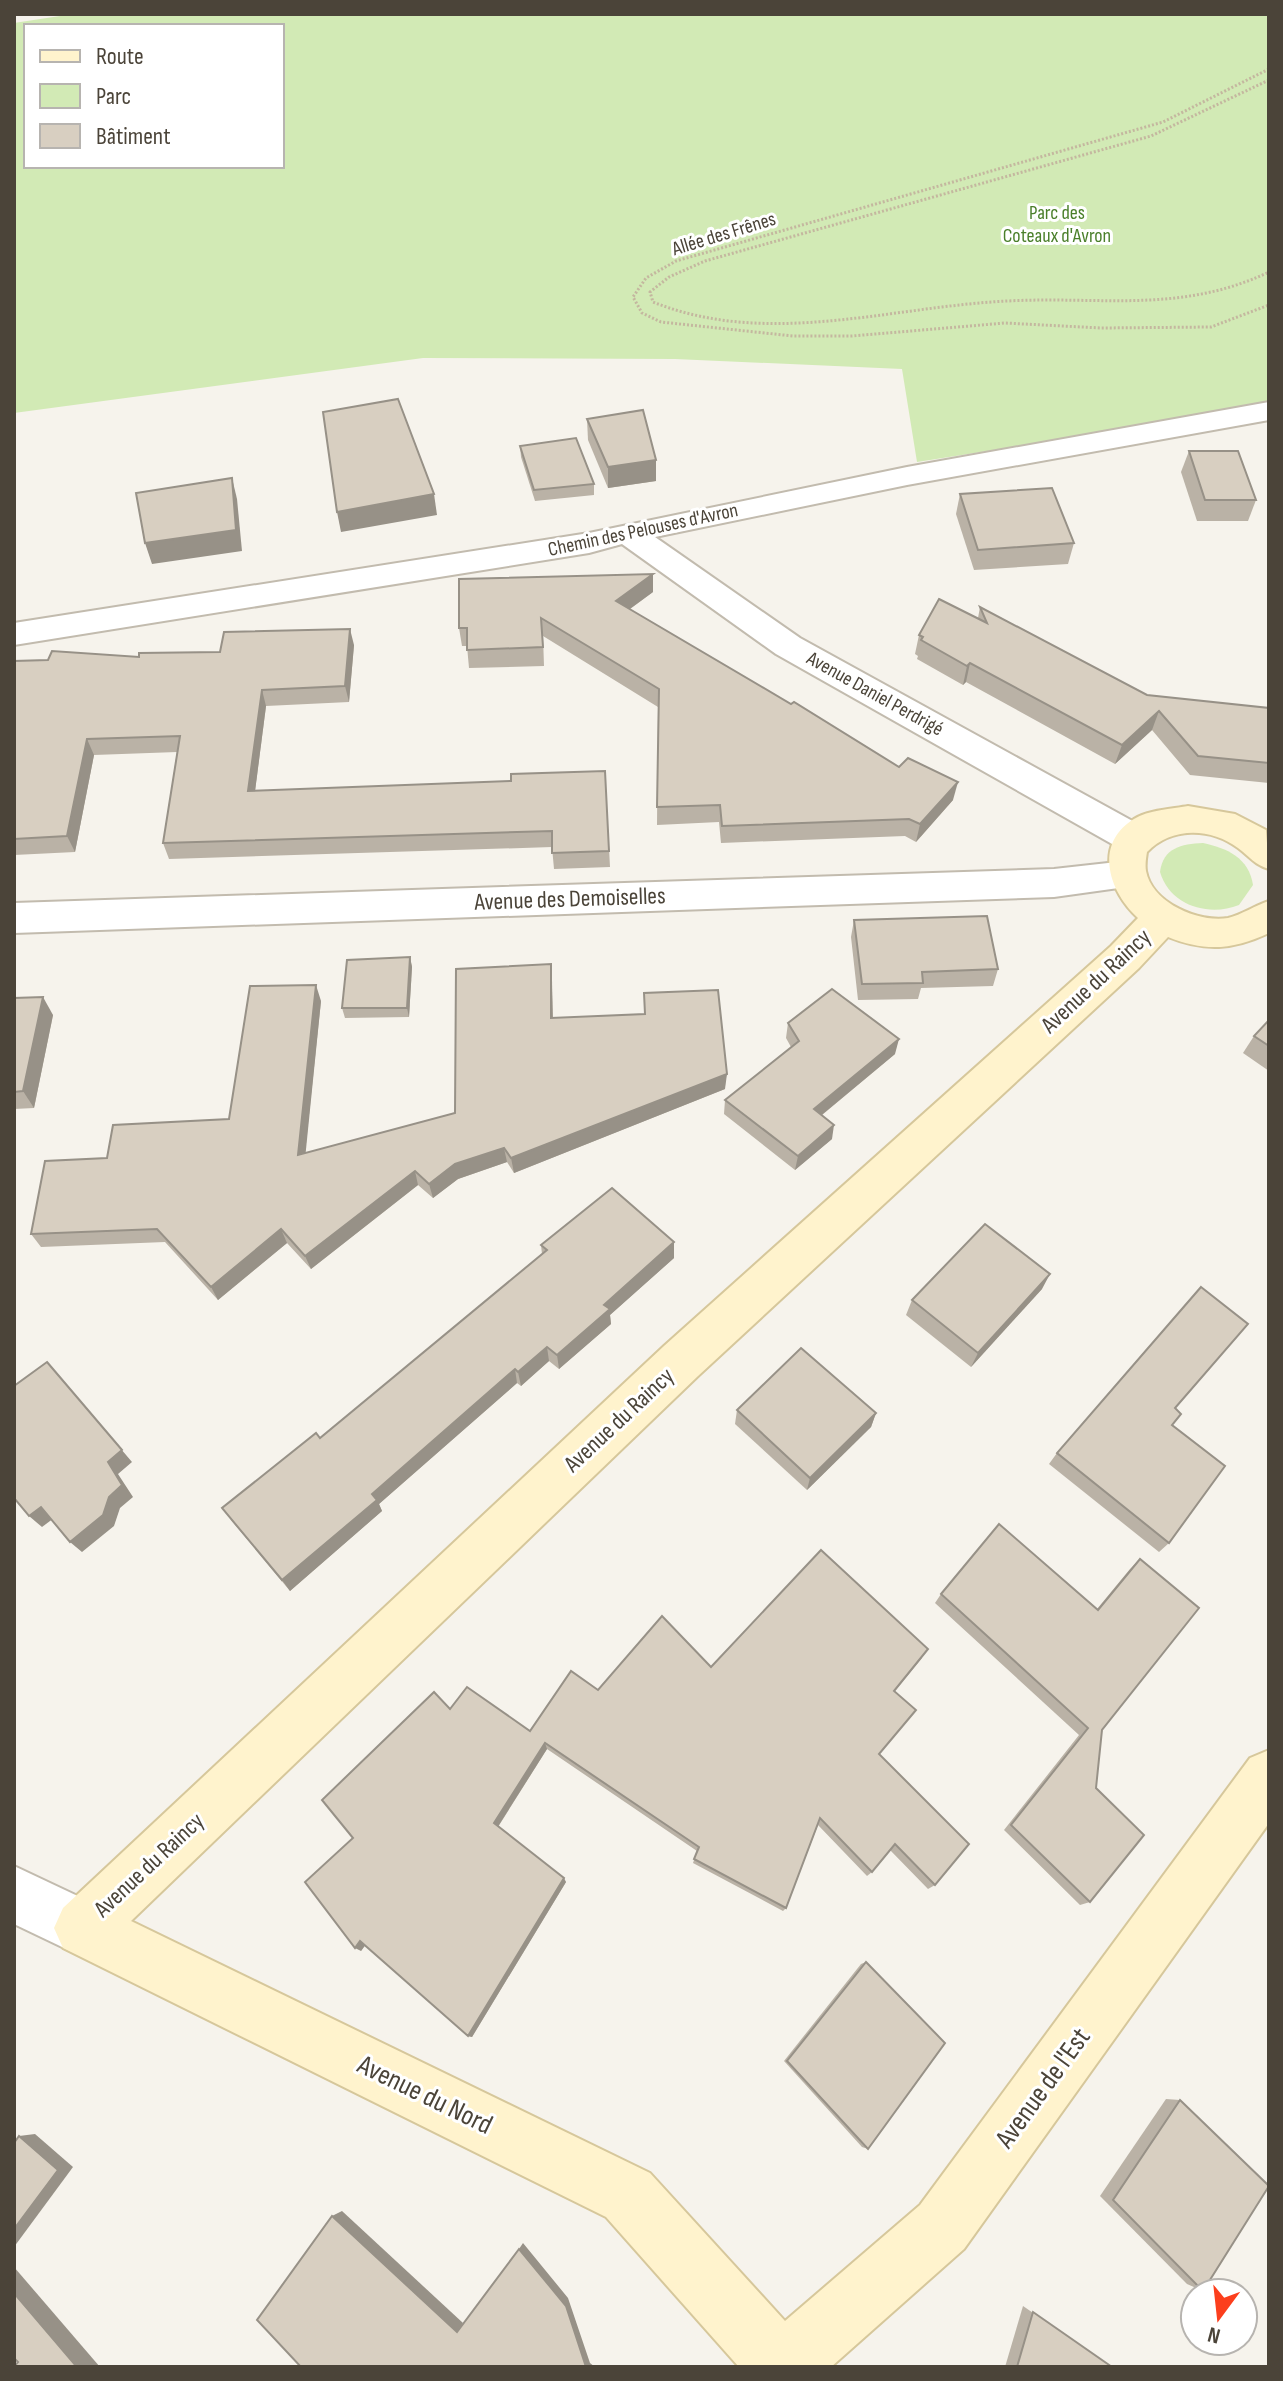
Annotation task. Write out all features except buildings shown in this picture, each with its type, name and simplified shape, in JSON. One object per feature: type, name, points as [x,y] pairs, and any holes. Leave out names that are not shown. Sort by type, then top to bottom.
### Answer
[{"type":"street","name":"Chemin des Pelouses d'Avron","points":[[14,634],[589,543],[907,476],[1269,411]]},
{"type":"street","name":"Avenue Daniel Perdrigé","points":[[627,533],[788,646],[1130,857]]},
{"type":"street","points":[[1269,855],[1244,833],[1220,823],[1195,818],[1170,820],[1149,827],[1130,857],[1133,891],[1162,918],[1186,929],[1212,933],[1237,932],[1258,925],[1269,916]]},
{"type":"street","name":"Avenue des Demoiselles","points":[[14,918],[1054,883],[1130,857]]},
{"type":"street","name":"Avenue du Raincy","points":[[83,1928],[670,1372],[1125,957],[1162,918]]},
{"type":"street","name":"Avenue de l'Est","points":[[782,2367],[942,2227],[1269,1777]]},
{"type":"street","name":"Avenue du Nord","points":[[14,1894],[628,2195],[782,2367]]},
{"type":"path","name":"Allée des Frênes","points":[[1269,69],[1163,122],[676,261],[646,278],[633,297],[642,313],[661,322],[808,336],[852,336],[1005,323],[1101,328],[1211,327],[1269,305]]},
{"type":"path","name":"Allée des Frênes","points":[[1269,80],[1151,136],[705,261],[669,277],[650,292],[653,302],[684,317],[813,324],[903,310],[1007,301],[1173,301],[1213,295],[1269,272]]},
{"type":"green space","name":"Parc des Coteaux d'Avron","points":[[73,14],[1269,14],[1269,407],[917,462],[902,369],[675,359],[423,358],[14,413],[14,23]]},
{"type":"green space","points":[[1203,843],[1228,851],[1247,868],[1253,885],[1239,905],[1215,910],[1192,906],[1181,901],[1165,884],[1160,872],[1165,857],[1181,846]]}]
